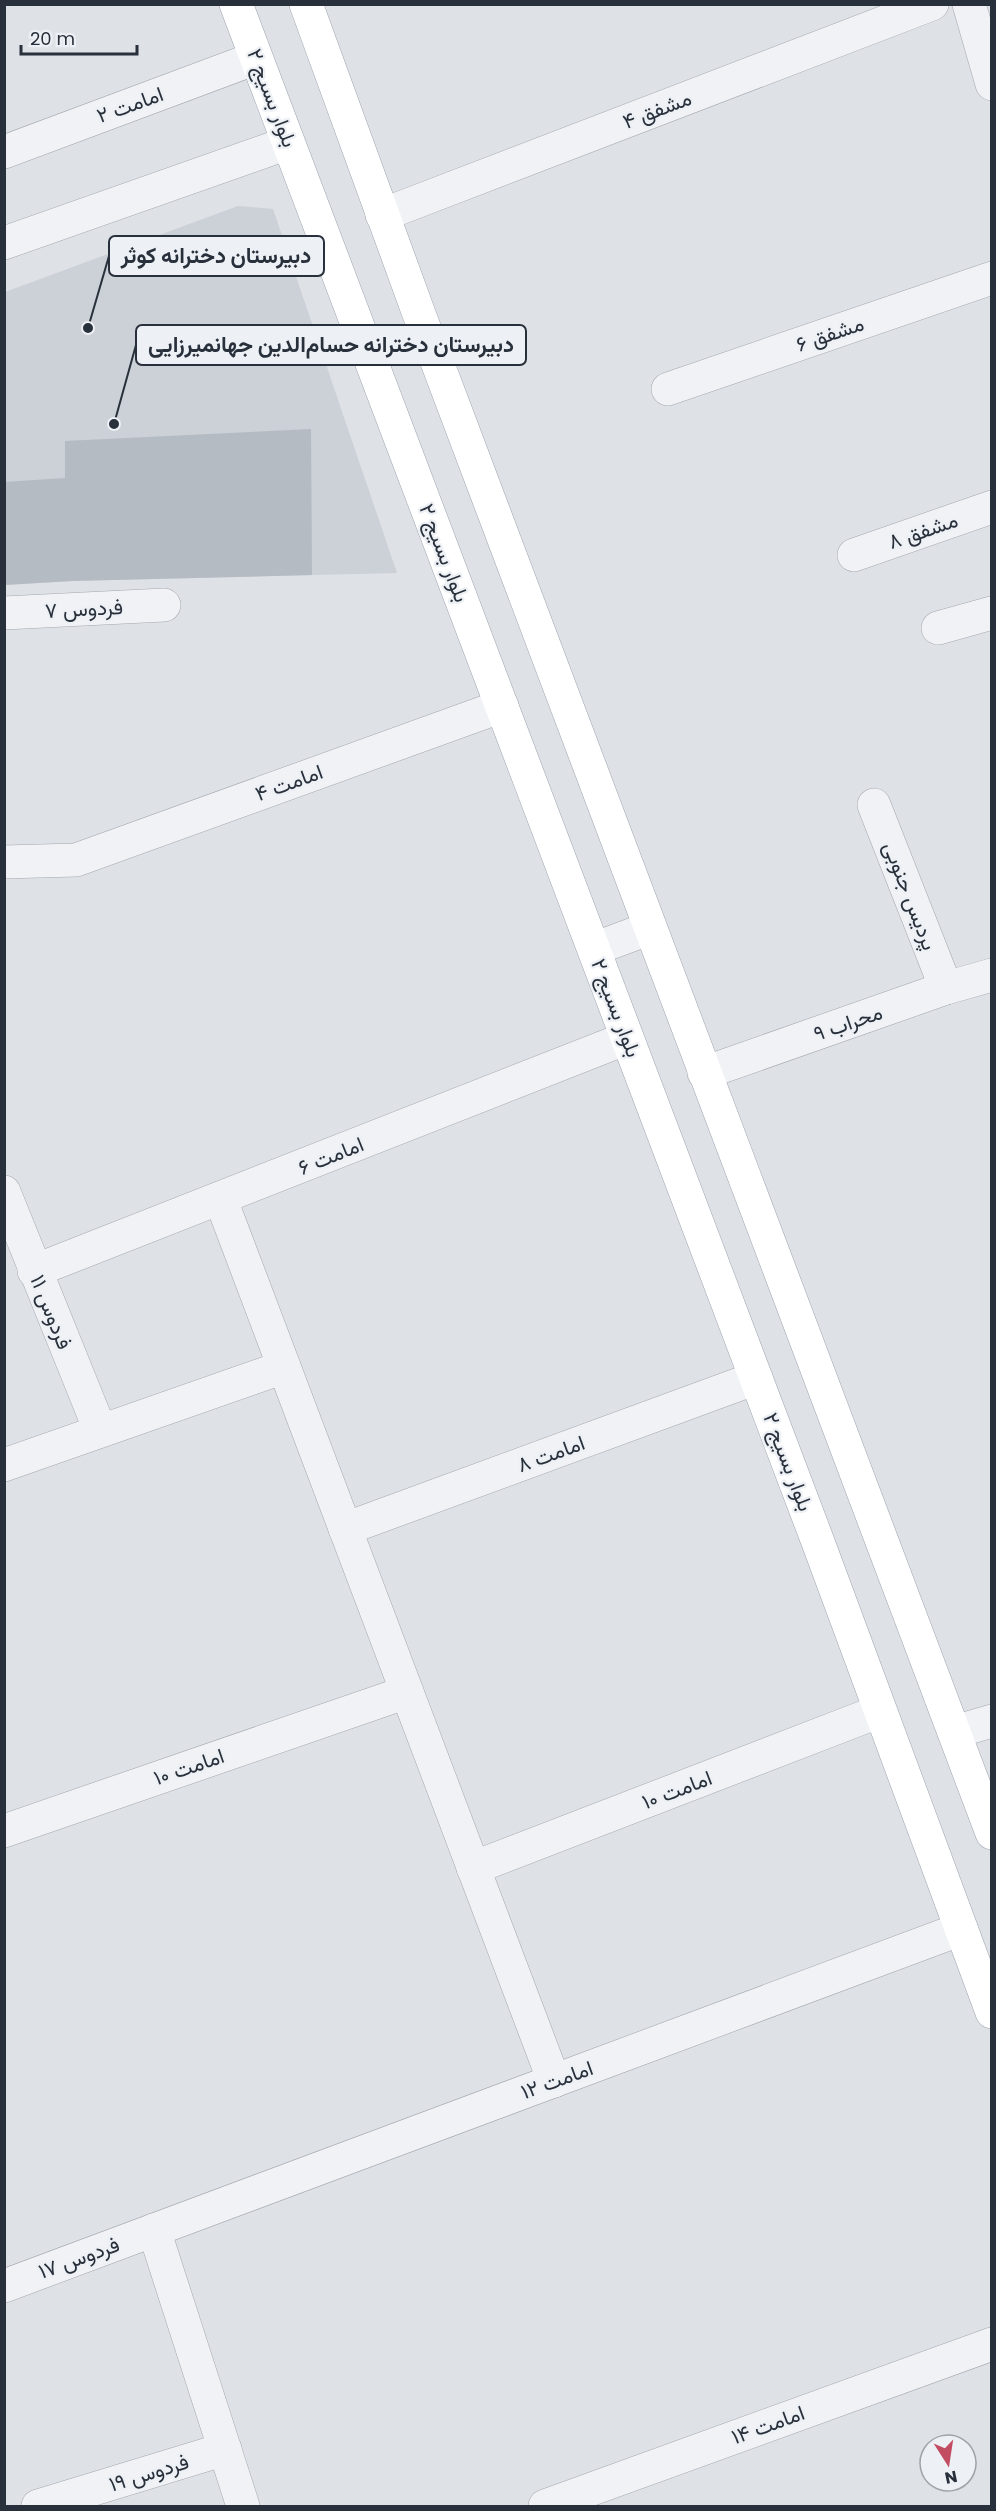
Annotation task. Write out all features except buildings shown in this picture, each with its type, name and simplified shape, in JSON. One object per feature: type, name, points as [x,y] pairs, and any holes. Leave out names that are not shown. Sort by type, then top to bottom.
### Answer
[{"type":"main road","name":"بلوار بسیج ۲","points":[[236,4],[756,1378],[992,2012]]},
{"type":"main road","points":[[306,4],[382,215],[992,1833]]},
{"type":"street","name":"مشفق ۴","points":[[382,215],[932,4]]},
{"type":"street","points":[[969,4],[989,64]]},
{"type":"street","name":"امامت ۲","points":[[4,152],[256,58]]},
{"type":"street","points":[[4,243],[288,143]]},
{"type":"street","name":"مشفق ۶","points":[[668,390],[992,278]]},
{"type":"street","name":"مشفق ۸","points":[[854,555],[992,507]]},
{"type":"street","name":"فردوس ۷","points":[[4,614],[164,605]]},
{"type":"street","points":[[938,628],[992,613]]},
{"type":"street","name":"امامت ۴","points":[[4,862],[76,860],[502,706]]},
{"type":"street","name":"پردیس جنوبی","points":[[874,805],[946,988]]},
{"type":"street","points":[[594,949],[650,928]]},
{"type":"street","name":"محراب ۹","points":[[704,1073],[946,988],[992,975]]},
{"type":"street","name":"امامت ۶","points":[[34,1271],[221,1200],[627,1038]]},
{"type":"street","name":"فردوس ۱۱","points":[[4,1192],[100,1430]]},
{"type":"street","points":[[221,1200],[554,2081]]},
{"type":"street","points":[[4,1465],[284,1367]]},
{"type":"street","name":"امامت ۸","points":[[345,1529],[756,1378]]},
{"type":"street","name":"امامت ۱۰","points":[[4,1831],[407,1692]]},
{"type":"street","name":"امامت ۱۰","points":[[473,1868],[880,1712]]},
{"type":"street","points":[[954,1732],[992,1721]]},
{"type":"street","name":"امامت ۱۲","points":[[154,2230],[961,1929]]},
{"type":"street","points":[[154,2230],[243,2506]]},
{"type":"street","name":"فردوس ۱۷","points":[[4,2286],[154,2230]]},
{"type":"street","name":"امامت ۱۴","points":[[545,2506],[992,2344]]},
{"type":"street","name":"فردوس ۱۹","points":[[38,2506],[225,2449]]},
{"type":"shaded area","points":[[238,206],[273,209],[397,573],[72,581],[5,585],[5,292]]},
{"type":"place","name":"دبیرستان دخترانه کوثر","points":[[88,328]]},
{"type":"place","name":"دبیرستان دخترانه حسام‌الدین جهانمیرزایی","points":[[114,424]]}]
